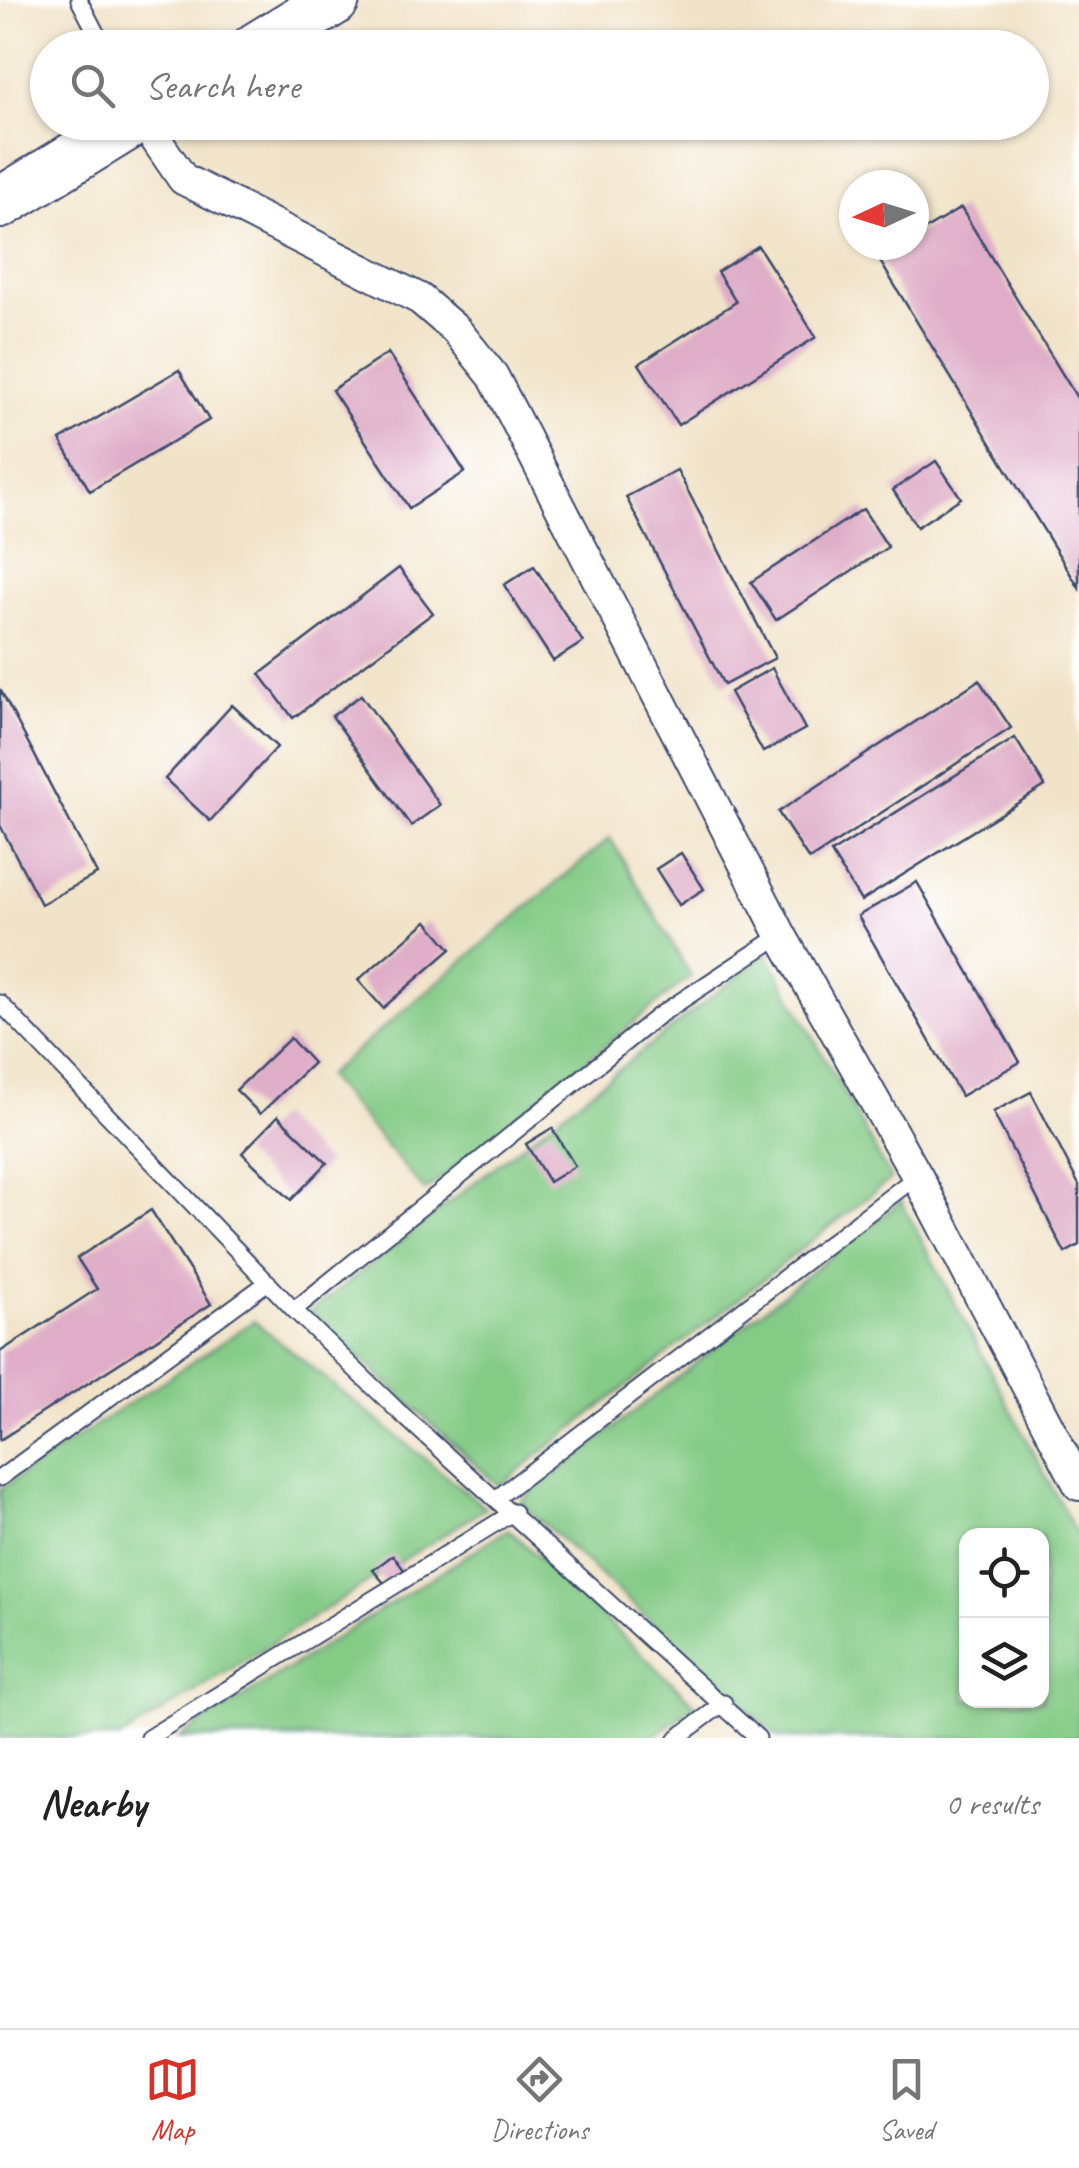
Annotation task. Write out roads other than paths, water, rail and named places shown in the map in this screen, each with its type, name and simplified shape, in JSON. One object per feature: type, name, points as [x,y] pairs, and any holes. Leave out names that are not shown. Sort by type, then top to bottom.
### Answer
[{"type":"main road","points":[[285,30],[334,0]]},
{"type":"main road","points":[[0,203],[103,140]]},
{"type":"street","points":[[157,140],[184,179],[420,299],[456,330],[493,376],[781,935],[916,1176],[1079,1485]]},
{"type":"lane","points":[[79,0],[95,30]]},
{"type":"lane","points":[[294,1310],[658,1016],[781,935]]},
{"type":"lane","points":[[0,1003],[294,1310],[396,1409],[498,1497],[758,1738]]},
{"type":"lane","points":[[498,1497],[916,1176]]},
{"type":"lane","points":[[0,1478],[268,1282]]},
{"type":"lane","points":[[148,1738],[514,1512]]},
{"type":"lane","points":[[677,1738],[724,1704]]}]
